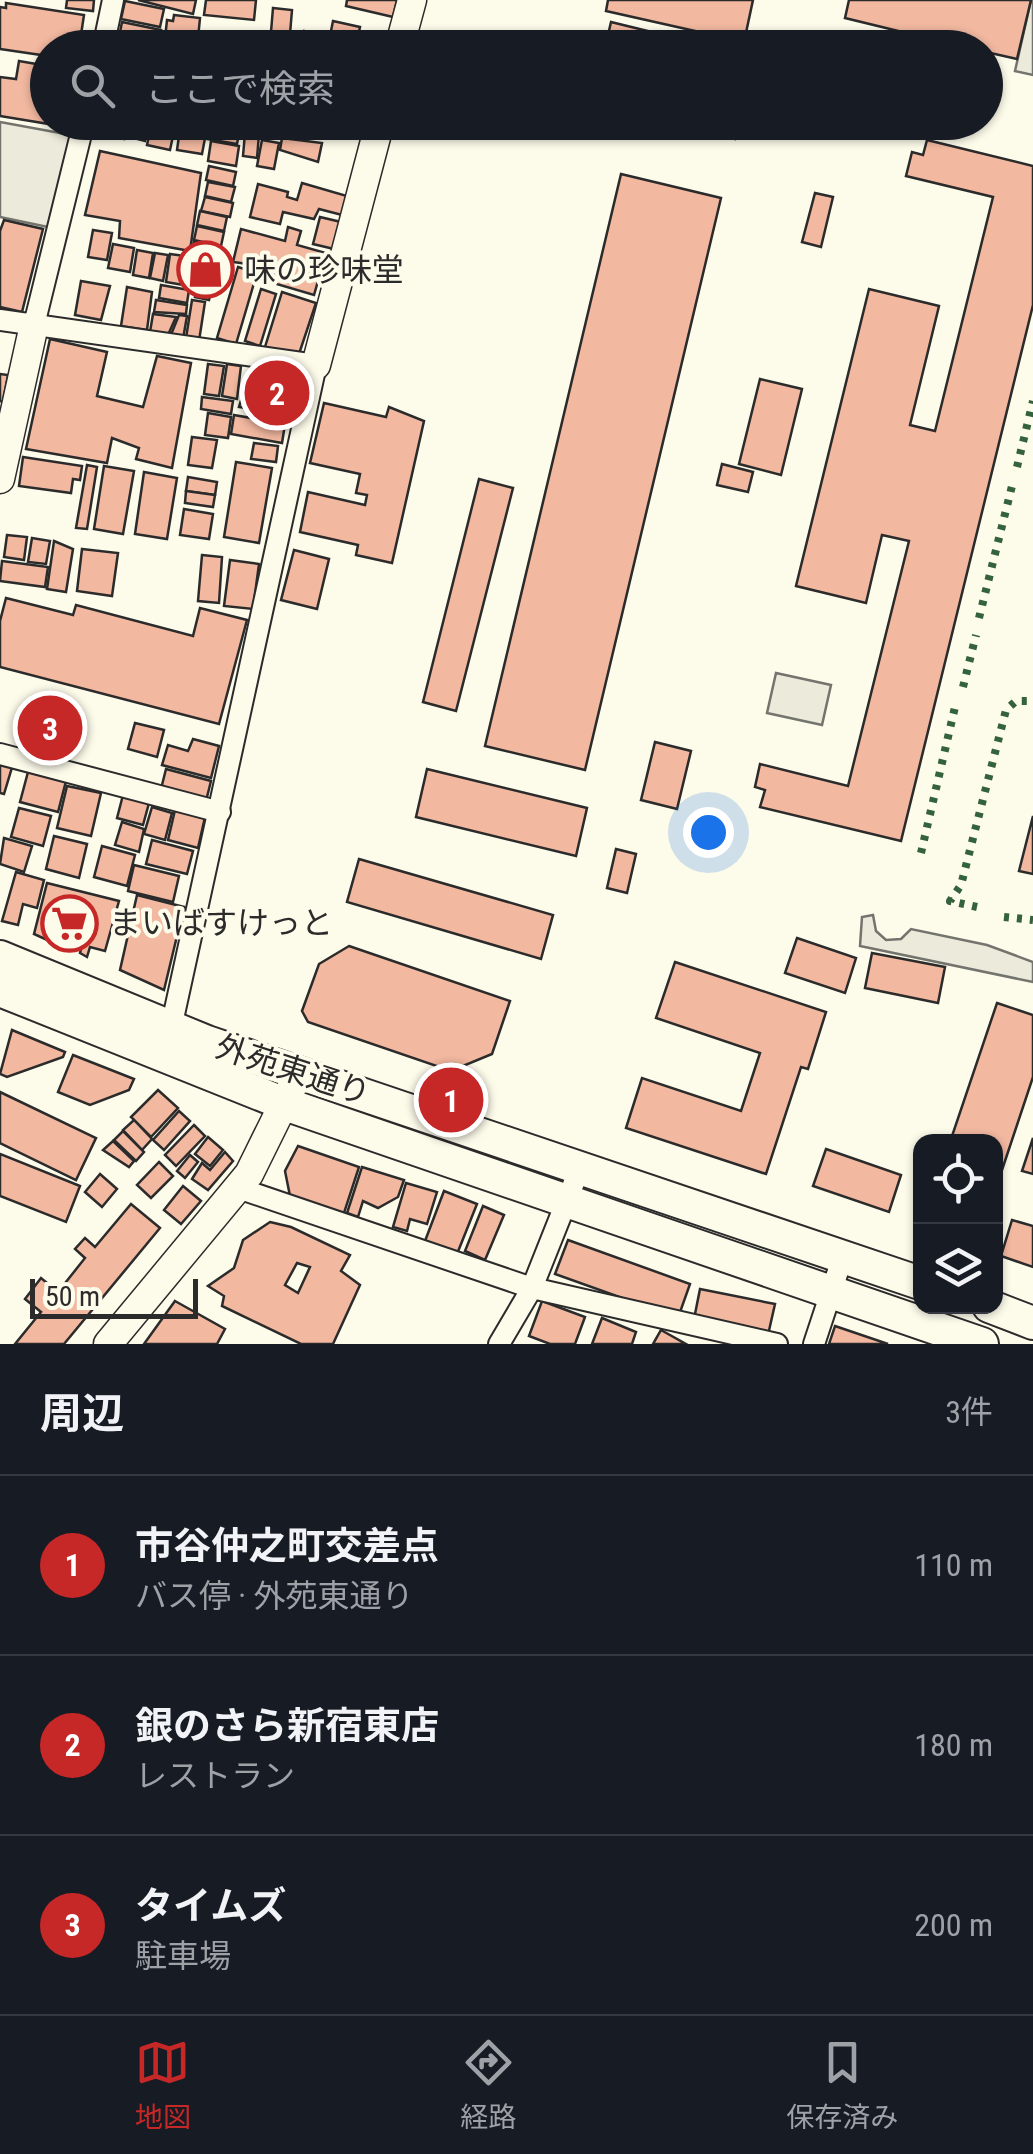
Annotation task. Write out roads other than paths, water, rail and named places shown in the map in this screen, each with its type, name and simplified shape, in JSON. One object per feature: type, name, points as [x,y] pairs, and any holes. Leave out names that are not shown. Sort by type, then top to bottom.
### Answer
[{"type":"main road","name":"外苑東通り","points":[[0,957],[171,1028],[913,1281]]},
{"type":"main road","name":"外苑東通り","points":[[0,990],[285,1104],[762,1265],[982,1344]]},
{"type":"main road","points":[[1003,1311],[1033,1322]]},
{"type":"street","points":[[107,30],[113,0]]},
{"type":"street","points":[[404,30],[412,0]]},
{"type":"street","points":[[0,478],[80,140]]},
{"type":"street","points":[[171,1028],[316,365],[375,140]]},
{"type":"street","points":[[0,320],[316,365]]},
{"type":"street","points":[[0,754],[220,812]]},
{"type":"street","points":[[108,1344],[260,1157],[298,1071]]},
{"type":"street","points":[[500,1344],[532,1288],[581,1165]]},
{"type":"street","points":[[238,1188],[532,1288],[777,1344]]},
{"type":"street","points":[[814,1344],[842,1256]]},
{"type":"place","name":"味の珍味堂","points":[[205,270]]},
{"type":"place","name":"銀のさら新宿東店","points":[[277,393]]},
{"type":"place","name":"タイムズ","points":[[50,728]]},
{"type":"place","name":"まいばすけっと","points":[[70,923]]},
{"type":"place","name":"市谷仲之町交差点","points":[[451,1100]]}]
